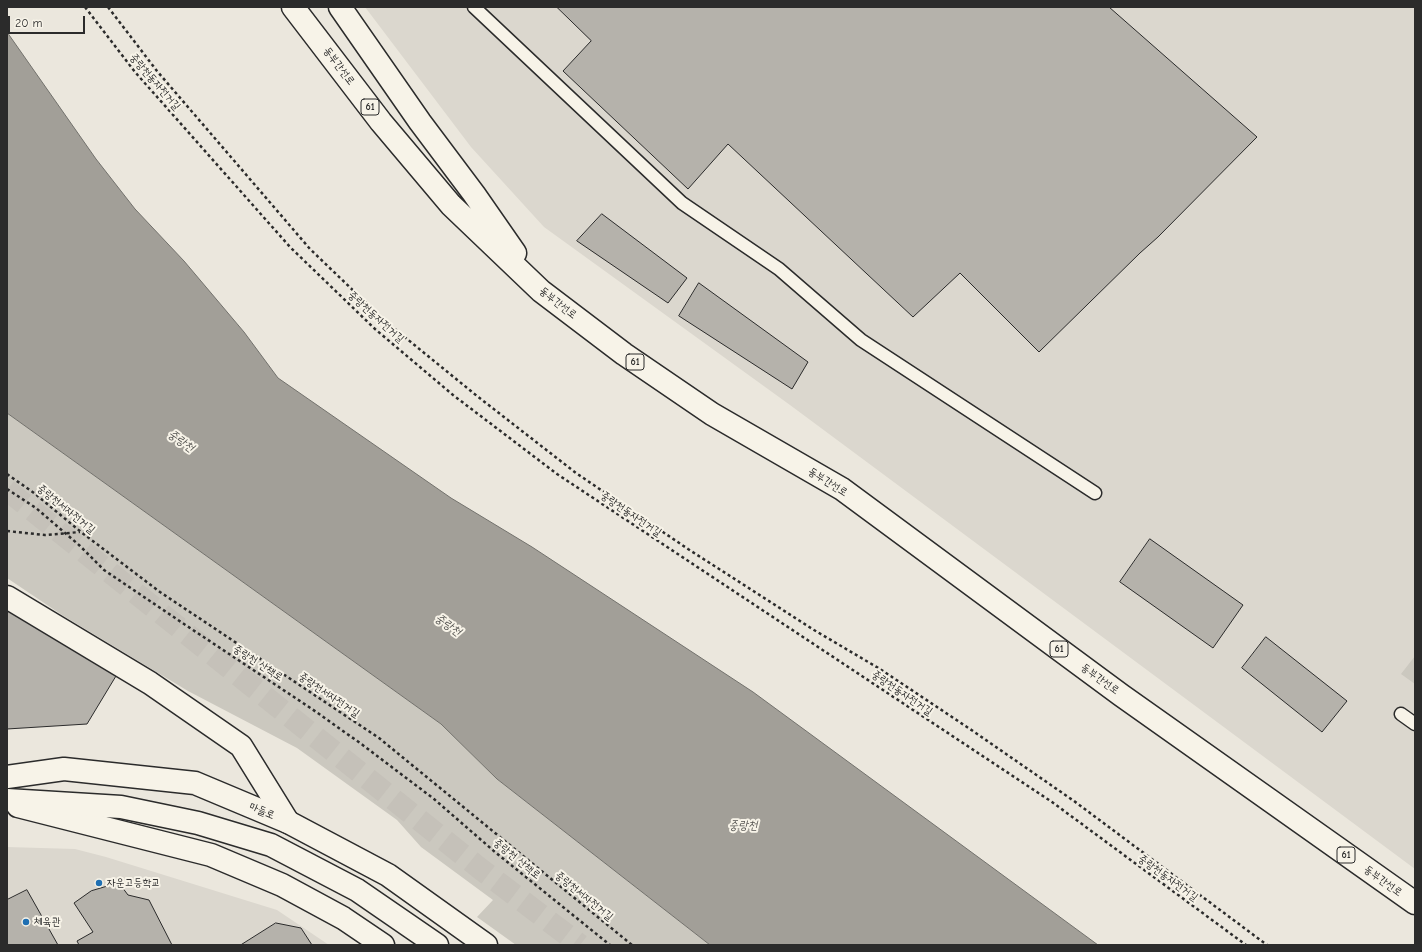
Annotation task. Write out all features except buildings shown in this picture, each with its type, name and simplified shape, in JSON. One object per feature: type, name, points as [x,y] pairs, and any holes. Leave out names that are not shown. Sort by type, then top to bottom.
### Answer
[{"type":"main road","name":"동부간선로","points":[[293,7],[381,122],[451,205],[541,291],[624,354],[712,414],[842,490],[1121,695],[1415,904]]},
{"type":"main road","points":[[340,7],[420,122],[474,194],[541,291]]},
{"type":"main road","points":[[7,597],[150,683],[241,746],[288,822]]},
{"type":"main road","name":"마들로","points":[[7,776],[64,769],[195,784],[288,822],[388,876],[486,945]]},
{"type":"main road","points":[[7,800],[121,807],[198,824],[271,845],[357,890],[437,945]]},
{"type":"main road","points":[[7,803],[211,855],[282,885],[343,918],[383,945]]},
{"type":"lane","points":[[474,7],[682,203],[779,269],[862,340],[1095,493]]},
{"type":"lane","points":[[1401,714],[1415,724]]},
{"type":"path","name":"중랑천동자전거길","points":[[85,7],[135,72],[290,247],[375,329],[453,395],[557,474],[1052,802],[1246,945]]},
{"type":"path","points":[[108,7],[157,71],[310,249],[385,321],[477,396],[576,473],[688,549],[814,630],[880,669],[977,734],[1074,802],[1267,945]]},
{"type":"path","name":"중랑천서자전거길","points":[[7,474],[34,493],[80,532],[160,592],[379,738],[632,945]]},
{"type":"path","name":"중랑천 산책로","points":[[7,489],[36,508],[79,545],[104,570],[312,708],[379,757],[434,799],[496,852],[610,945]]},
{"type":"path","points":[[7,531],[45,535],[80,532]]},
{"type":"shaded area","points":[[365,7],[1415,7],[1415,869],[790,405],[544,227],[471,147]]},
{"type":"shaded area","points":[[7,413],[441,724],[497,779],[710,945],[516,945],[477,917],[493,900],[421,847],[397,820],[297,748],[188,691],[62,615],[7,578]]},
{"type":"shaded area","points":[[1415,656],[1415,684],[1401,674]]},
{"type":"shaded area","name":"자운고등학교","points":[[7,847],[75,849],[106,857],[277,910],[329,945],[7,945]]},
{"type":"water","name":"중랑천","points":[[7,32],[96,159],[135,209],[184,261],[244,332],[278,378],[451,498],[532,547],[753,692],[1098,945],[710,945],[497,779],[441,724],[7,413]]},
{"type":"tunnel","points":[[7,490],[478,867],[580,945]]},
{"type":"place","name":"자운고등학교","points":[[99,883]]},
{"type":"place","name":"체육관","points":[[26,922]]}]
